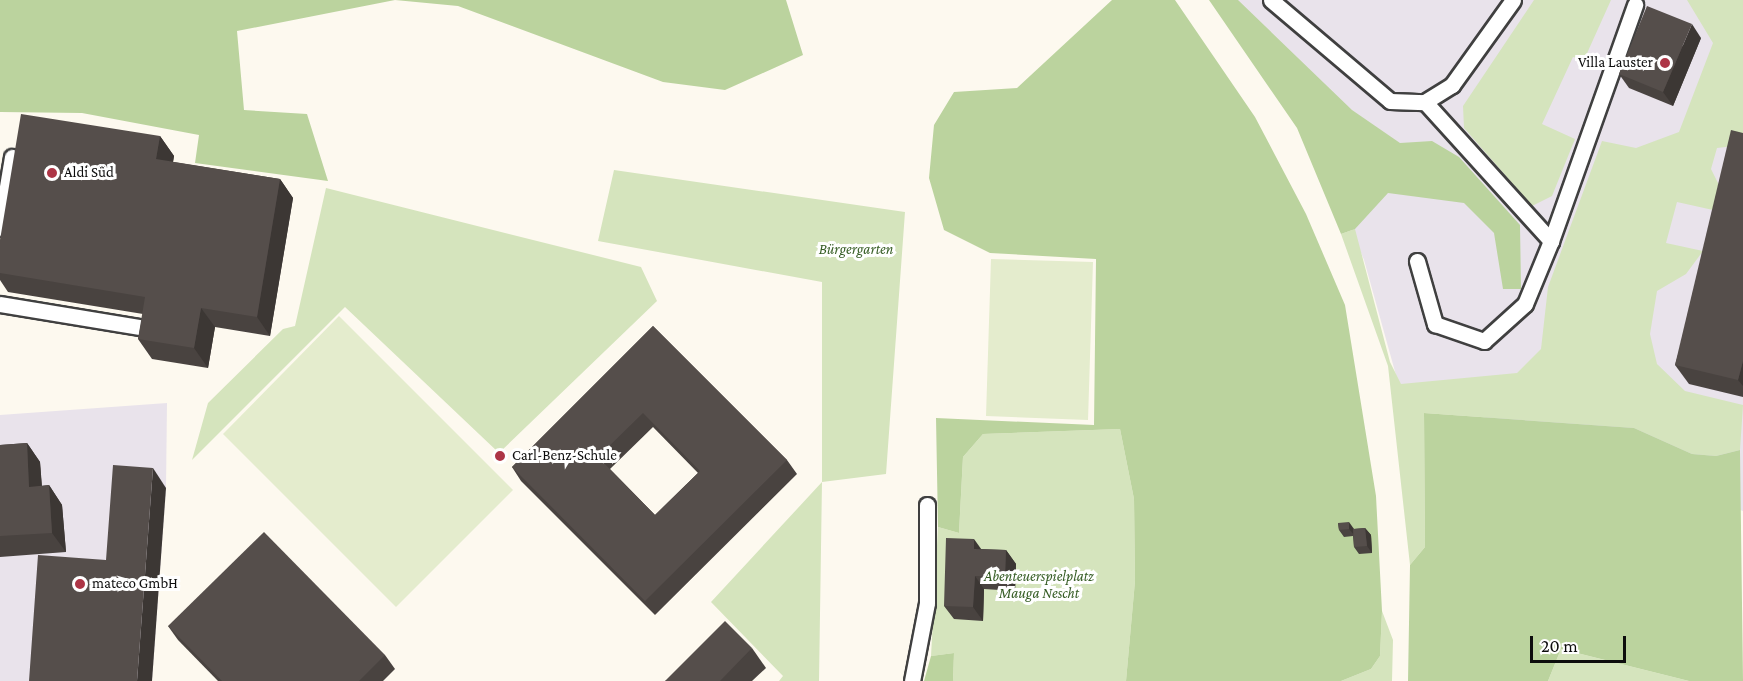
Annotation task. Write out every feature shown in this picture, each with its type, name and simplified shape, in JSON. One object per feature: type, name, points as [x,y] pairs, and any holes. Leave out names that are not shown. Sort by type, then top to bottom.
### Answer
[{"type":"lane","points":[[1271,0],[1390,101],[1425,102],[1452,85],[1513,0]]},
{"type":"lane","points":[[1417,261],[1435,324],[1484,341],[1525,304],[1551,241],[1635,5]]},
{"type":"lane","points":[[1425,102],[1551,241]]},
{"type":"lane","points":[[0,228],[12,157]]},
{"type":"lane","points":[[0,304],[157,330]]},
{"type":"lane","points":[[912,681],[928,644],[927,505]]},
{"type":"shaded area","points":[[1223,0],[1743,0],[1743,511],[1399,386],[1364,260],[1306,118]]},
{"type":"shaded area","name":"mateco GmbH","points":[[167,403],[166,488],[152,681],[0,681],[0,415]]},
{"type":"green space","points":[[0,0],[395,0],[237,31],[244,110],[307,114],[328,181],[195,163],[199,135],[82,113],[0,112]]},
{"type":"green space","points":[[395,0],[786,0],[803,55],[725,90],[663,82],[458,6]]},
{"type":"green space","points":[[1112,0],[1175,0],[1255,117],[1306,214],[1345,305],[1376,496],[1382,611],[1380,656],[1371,669],[1341,681],[1126,681],[1135,581],[1134,499],[1120,429],[983,434],[963,457],[959,533],[938,527],[936,418],[1094,425],[1096,259],[990,253],[944,230],[929,178],[934,125],[954,92],[1017,88]]},
{"type":"green space","points":[[1209,0],[1238,0],[1352,110],[1400,143],[1432,141],[1459,157],[1520,225],[1521,289],[1503,289],[1494,233],[1464,203],[1388,193],[1355,229],[1341,234],[1297,128]]},
{"type":"green space","points":[[1534,0],[1611,0],[1584,60],[1573,57],[1542,124],[1575,139],[1552,196],[1532,206],[1464,128],[1463,106]]},
{"type":"green space","points":[[1687,0],[1743,0],[1743,145],[1717,148],[1711,169],[1719,185],[1713,210],[1677,202],[1666,243],[1703,251],[1686,274],[1657,291],[1650,334],[1657,364],[1685,391],[1743,405],[1740,450],[1716,456],[1692,454],[1634,428],[1424,413],[1425,547],[1410,565],[1388,366],[1341,234],[1355,229],[1390,362],[1401,384],[1517,373],[1541,349],[1548,287],[1602,141],[1636,148],[1679,132],[1713,43]]},
{"type":"green space","name":"Bürgergarten","points":[[614,170],[905,212],[886,474],[822,482],[822,282],[598,241]]},
{"type":"green space","points":[[326,188],[641,267],[657,301],[499,453],[345,307],[192,460],[208,403],[283,329],[295,326]]},
{"type":"green space","points":[[991,259],[1093,262],[1088,420],[986,416]]},
{"type":"green space","points":[[339,316],[513,490],[396,607],[223,434]]},
{"type":"green space","points":[[1424,413],[1634,428],[1692,454],[1716,456],[1740,450],[1743,681],[1689,681],[1561,649],[1548,681],[1408,681],[1410,565],[1425,547]]},
{"type":"green space","name":"Abenteuerspielplatz Mauga Nescht","points":[[1120,429],[1134,499],[1135,581],[1126,681],[953,681],[954,653],[931,656],[938,527],[959,533],[963,457],[983,434]]},
{"type":"green space","points":[[822,482],[819,681],[779,681],[783,676],[711,602]]},
{"type":"green space","points":[[1382,611],[1393,640],[1392,681],[1341,681],[1371,669],[1380,656]]},
{"type":"green space","points":[[1561,649],[1689,681],[1548,681]]},
{"type":"green space","points":[[954,653],[953,681],[924,681],[931,656]]},
{"type":"building","name":"Villa Lauster","points":[[1647,6],[1692,24],[1663,92],[1619,74]]},
{"type":"building","points":[[21,114],[160,136],[156,159],[280,179],[257,317],[201,308],[194,348],[138,339],[145,297],[0,273],[0,240]]},
{"type":"building","points":[[1731,130],[1743,133],[1743,361],[1738,380],[1675,365]]},
{"type":"building","points":[[653,326],[787,460],[645,601],[512,467]],"holes":[[[643,413],[700,471],[655,515],[598,457]]]},
{"type":"building","points":[[27,443],[29,487],[49,485],[52,533],[0,536],[0,445]]},
{"type":"building","points":[[113,465],[153,468],[137,681],[29,681],[38,555],[106,560]]},
{"type":"building","points":[[1349,522],[1349,529],[1339,530],[1338,523]]},
{"type":"building","points":[[1365,528],[1367,546],[1354,547],[1353,529]]},
{"type":"building","points":[[264,532],[385,655],[359,681],[222,681],[168,626]]},
{"type":"building","points":[[946,538],[974,539],[974,549],[1006,550],[1005,577],[975,576],[973,607],[944,606]]},
{"type":"building","points":[[725,621],[752,648],[720,681],[665,681]]},
{"type":"place","name":"Villa Lauster","points":[[1665,63]]},
{"type":"place","name":"Aldi Süd","points":[[52,173]]},
{"type":"place","name":"Carl-Benz-Schule","points":[[500,456]]},
{"type":"place","name":"mateco GmbH","points":[[80,584]]}]
